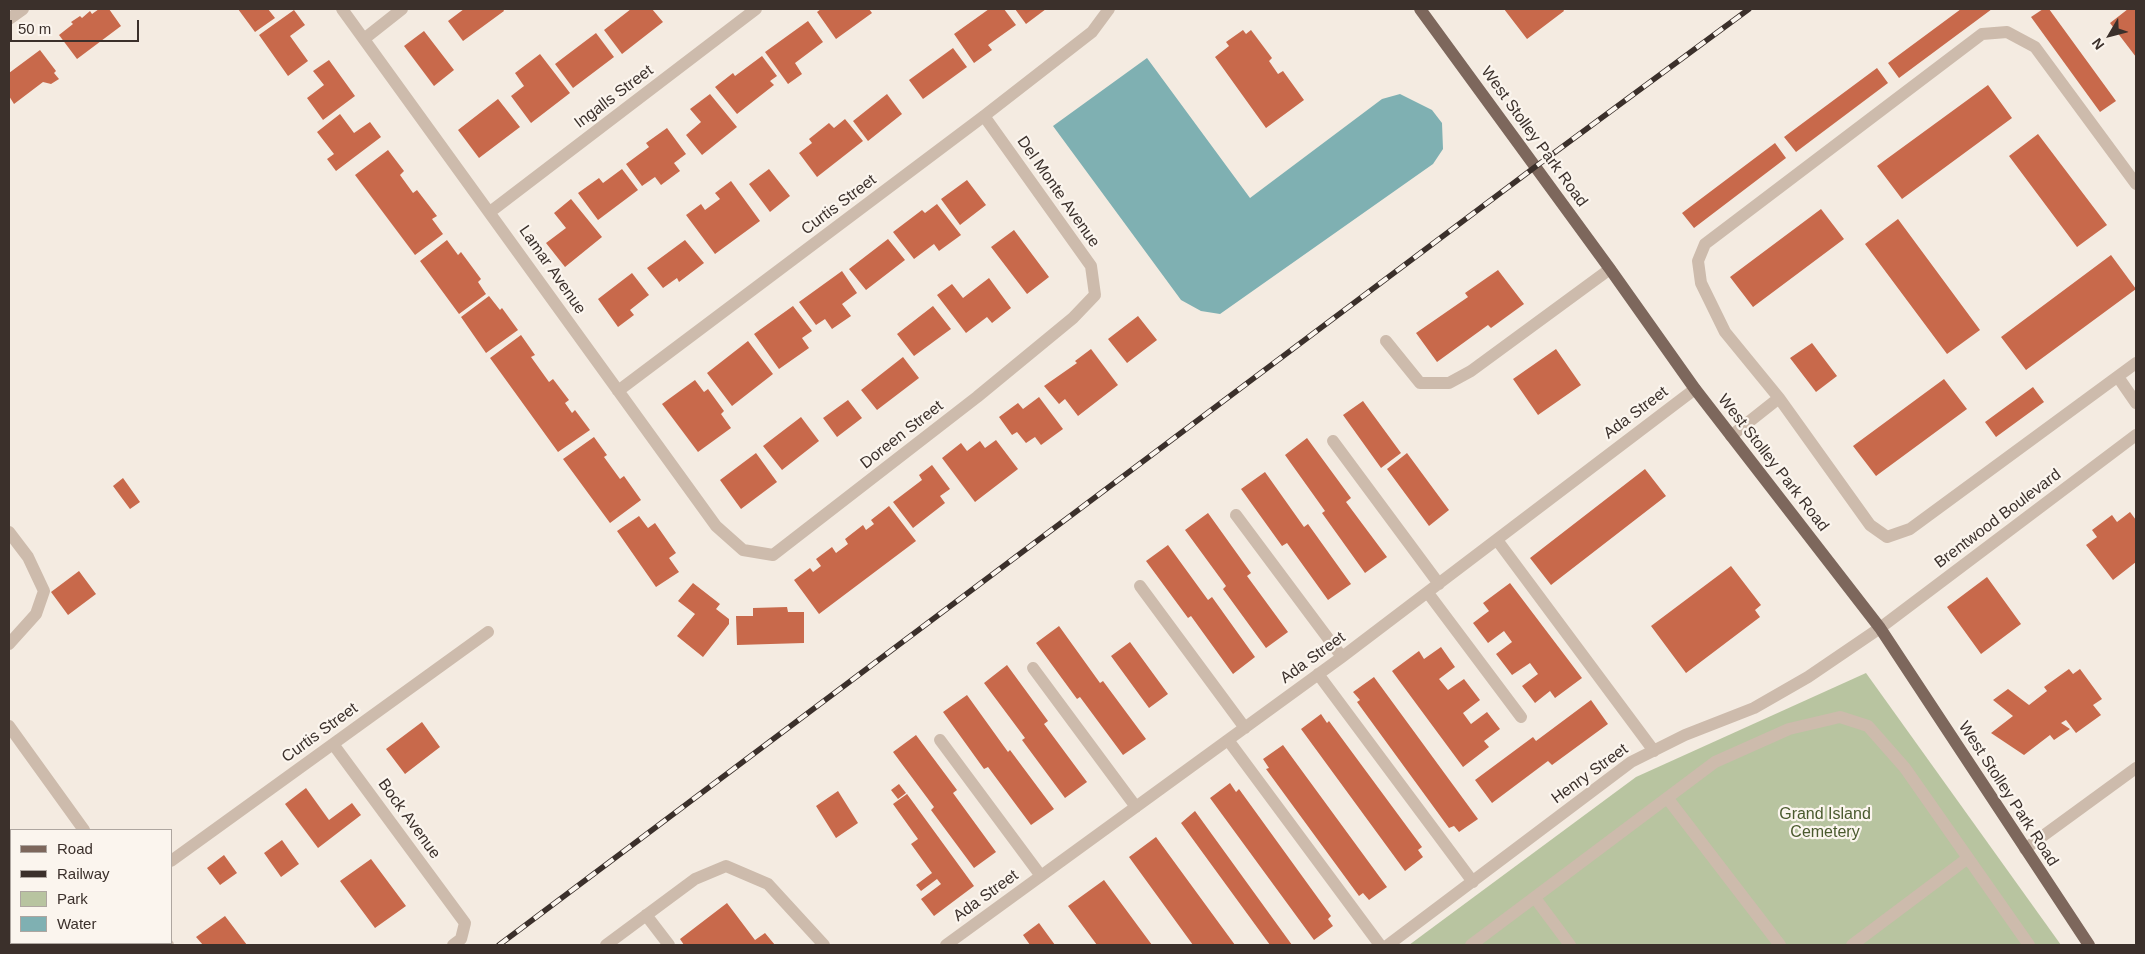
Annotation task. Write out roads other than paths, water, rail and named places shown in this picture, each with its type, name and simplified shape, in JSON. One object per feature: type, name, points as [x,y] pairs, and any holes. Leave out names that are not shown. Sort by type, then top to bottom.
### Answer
[{"type":"main road","name":"West Stolley Park Road","points":[[1420,9],[1695,389],[1880,628],[2089,945]]},
{"type":"street","name":"Lamar Avenue","points":[[342,9],[716,526],[739,546]]},
{"type":"street","points":[[364,39],[402,9]]},
{"type":"street","name":"Ingalls Street","points":[[490,212],[756,9]]},
{"type":"street","name":"Curtis Street","points":[[618,391],[984,116],[1078,43],[1092,32],[1109,9]]},
{"type":"street","points":[[2136,184],[2035,47],[2007,32],[1982,34],[1705,244],[1698,261],[1701,283],[1725,332],[1779,398],[1870,525],[1886,537],[1910,529],[2136,364]]},
{"type":"street","name":"Del Monte Avenue","points":[[984,116],[1090,266],[1095,295],[1077,314]]},
{"type":"street","points":[[1386,341],[1420,383],[1449,383],[1471,371],[1610,269]]},
{"type":"street","name":"Doreen Street","points":[[739,546],[743,550],[773,556],[976,397],[1077,314]]},
{"type":"street","points":[[2118,377],[2136,403]]},
{"type":"street","name":"Ada Street","points":[[946,945],[1342,657],[1695,389]]},
{"type":"street","points":[[1731,436],[1779,398]]},
{"type":"street","name":"Brentwood Boulevard","points":[[1880,628],[2136,438]]},
{"type":"street","points":[[1333,441],[1439,584]]},
{"type":"street","points":[[1236,515],[1342,657]]},
{"type":"street","points":[[9,532],[28,557],[44,590],[36,614],[9,644]]},
{"type":"street","points":[[1497,540],[1654,751]]},
{"type":"street","points":[[1140,586],[1245,728]]},
{"type":"street","points":[[1428,593],[1521,717]]},
{"type":"street","name":"Henry Street","points":[[1388,945],[1631,762],[1685,735],[1754,708],[1808,677],[1880,628]]},
{"type":"street","name":"Curtis Street","points":[[172,859],[488,632]]},
{"type":"street","points":[[1033,668],[1136,807]]},
{"type":"street","points":[[1318,674],[1473,882]]},
{"type":"street","points":[[1471,945],[1715,762],[1789,729],[1840,717],[1868,726],[1905,768],[2029,945]]},
{"type":"street","points":[[9,726],[83,829]]},
{"type":"street","points":[[940,740],[1040,876]]},
{"type":"street","points":[[1228,740],[1380,945]]},
{"type":"street","name":"Bock Avenue","points":[[334,744],[465,923],[461,939],[453,945]]},
{"type":"street","points":[[2025,849],[2136,768]]},
{"type":"street","points":[[1668,799],[1780,945]]},
{"type":"street","points":[[1852,945],[1968,858]]},
{"type":"street","points":[[606,945],[695,879],[726,866],[768,884],[824,945]]},
{"type":"street","points":[[1535,898],[1570,945]]},
{"type":"street","points":[[646,915],[670,945]]},
{"type":"water","points":[[1147,58],[1250,198],[1382,99],[1400,94],[1432,110],[1442,123],[1443,149],[1433,164],[1220,314],[1201,311],[1181,300],[1053,126]]},
{"type":"railway","points":[[499,945],[1535,167],[1749,9]]},
{"type":"park label","name":"Grand Island Cemetery","points":[[1825,824]]}]
